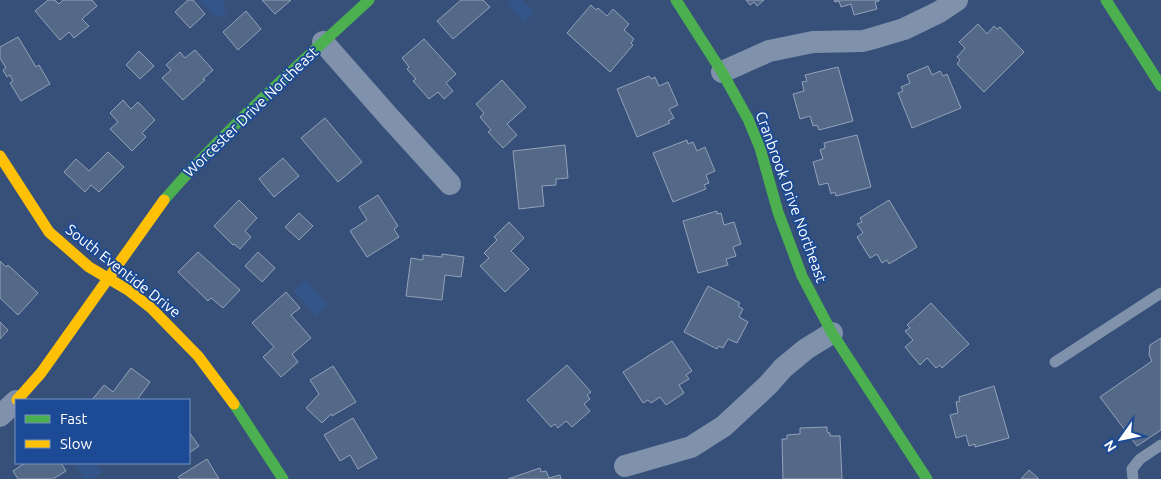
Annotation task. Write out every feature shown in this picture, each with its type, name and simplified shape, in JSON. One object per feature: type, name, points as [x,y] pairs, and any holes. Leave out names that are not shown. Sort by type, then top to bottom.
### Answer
[{"type":"street","name":"Worcester Drive Northeast","points":[[17,399],[41,373],[164,200],[211,146],[369,0]]},
{"type":"street","name":"Cranbrook Drive Northeast","points":[[676,0],[722,72],[748,119],[760,148],[778,212],[802,276],[832,332],[927,479]]},
{"type":"street","points":[[722,72],[769,51],[813,42],[863,41],[904,29],[957,0]]},
{"type":"street","points":[[1106,0],[1161,86]]},
{"type":"street","points":[[324,42],[450,184]]},
{"type":"street","name":"South Eventide Drive","points":[[0,156],[49,232],[89,268],[128,290],[151,308],[198,356],[234,404],[283,479]]},
{"type":"street","points":[[625,466],[691,447],[718,431],[788,364],[806,349],[832,332]]},
{"type":"street","name":"Worcester Drive Northeast","points":[[0,416],[15,401]]},
{"type":"lane","points":[[1055,362],[1161,294]]},
{"type":"lane","points":[[1133,479],[1132,469],[1140,459],[1161,445]]},
{"type":"water","points":[[199,0],[221,0],[225,4],[223,8],[227,12],[220,17],[213,15]]},
{"type":"water","points":[[523,0],[534,13],[524,22],[506,1]]},
{"type":"water","points":[[307,280],[323,301],[327,302],[327,306],[315,316],[294,292],[296,288]]},
{"type":"water","points":[[76,464],[96,464],[102,472],[92,479],[85,479]]},
{"type":"building","points":[[48,0],[55,0],[59,4],[63,0],[92,0],[97,6],[82,19],[89,26],[74,38],[69,32],[60,40],[35,11]]},
{"type":"building","points":[[188,0],[193,0],[205,14],[190,28],[175,12]]},
{"type":"building","points":[[262,0],[291,0],[275,14]]},
{"type":"building","points":[[461,0],[483,0],[490,7],[453,39],[437,21]]},
{"type":"building","points":[[746,0],[764,0],[757,6],[754,2],[750,5]]},
{"type":"building","points":[[834,0],[879,1],[875,2],[877,9],[854,15],[851,4],[841,7],[839,1],[835,2]]},
{"type":"building","points":[[591,5],[607,16],[613,9],[629,24],[624,30],[634,39],[631,43],[633,45],[610,72],[567,33]]},
{"type":"building","points":[[246,11],[261,29],[238,50],[223,32]]},
{"type":"building","points":[[978,24],[987,34],[994,26],[997,29],[1000,27],[1024,52],[984,92],[957,64],[960,60],[957,57],[965,48],[959,42]]},
{"type":"building","points":[[18,37],[36,67],[39,65],[50,84],[21,101],[10,83],[13,81],[10,75],[7,77],[3,70],[6,68],[0,58],[0,47]]},
{"type":"building","points":[[424,39],[456,74],[446,83],[453,91],[444,99],[438,92],[429,99],[413,81],[416,79],[407,69],[409,67],[402,58]]},
{"type":"building","points":[[195,50],[213,70],[183,100],[162,78],[171,70],[166,65],[180,52],[185,58]]},
{"type":"building","points":[[139,51],[154,66],[140,79],[126,65]]},
{"type":"building","points":[[928,66],[932,75],[940,71],[943,76],[947,74],[961,108],[912,128],[898,93],[903,91],[901,87],[910,83],[907,75]]},
{"type":"building","points":[[838,67],[853,121],[819,130],[817,125],[813,126],[810,116],[800,119],[793,94],[804,91],[802,82],[807,81],[805,75]]},
{"type":"building","points":[[649,76],[651,79],[655,77],[659,86],[668,82],[678,105],[669,109],[674,118],[668,121],[670,123],[637,137],[617,89]]},
{"type":"building","points":[[502,80],[526,107],[507,124],[517,135],[503,148],[488,132],[491,130],[480,117],[484,113],[476,104]]},
{"type":"building","points":[[123,100],[131,109],[138,102],[155,120],[142,133],[146,137],[132,151],[110,129],[118,122],[110,113]]},
{"type":"building","points":[[325,118],[362,162],[338,182],[301,138]]},
{"type":"building","points":[[857,135],[871,187],[836,196],[835,192],[831,194],[828,183],[819,185],[813,162],[823,159],[820,150],[825,148],[824,143]]},
{"type":"building","points":[[687,140],[688,144],[693,142],[697,151],[705,147],[715,171],[706,175],[709,183],[704,185],[706,189],[673,202],[653,153]]},
{"type":"building","points":[[565,145],[568,178],[556,179],[556,185],[542,186],[544,206],[519,209],[513,151]]},
{"type":"building","points":[[108,152],[124,167],[99,192],[91,185],[85,192],[64,172],[76,159],[89,171]]},
{"type":"building","points":[[283,158],[299,176],[274,197],[259,179]]},
{"type":"building","points":[[378,195],[398,226],[394,229],[399,237],[367,257],[350,231],[367,220],[359,207]]},
{"type":"building","points":[[239,200],[257,218],[245,231],[251,237],[240,249],[233,245],[214,226]]},
{"type":"building","points":[[889,200],[917,247],[889,264],[887,260],[882,263],[877,254],[870,258],[857,237],[863,233],[857,224],[862,222],[860,218]]},
{"type":"building","points":[[717,211],[717,214],[721,213],[724,225],[734,222],[741,244],[733,247],[736,256],[726,259],[728,265],[698,273],[683,221]]},
{"type":"building","points":[[299,213],[313,226],[299,240],[285,227]]},
{"type":"building","points":[[509,222],[524,238],[511,251],[529,269],[505,292],[480,266],[489,258],[484,253],[497,240],[494,237]]},
{"type":"building","points":[[198,252],[240,290],[223,308],[211,298],[208,301],[178,272]]},
{"type":"building","points":[[258,252],[275,268],[262,282],[245,266]]},
{"type":"building","points":[[442,254],[464,257],[461,277],[445,275],[442,300],[406,296],[411,258],[423,260],[423,255],[442,257]]},
{"type":"building","points":[[0,261],[6,267],[8,265],[38,293],[18,315],[0,298]]},
{"type":"building","points":[[708,286],[740,303],[738,306],[743,309],[739,317],[748,322],[737,343],[728,339],[723,348],[719,346],[717,349],[684,332]]},
{"type":"building","points":[[286,292],[300,308],[291,315],[311,338],[292,354],[298,362],[281,377],[263,357],[274,347],[252,323]]},
{"type":"building","points":[[931,303],[969,344],[942,368],[940,365],[936,368],[927,358],[920,365],[905,347],[913,340],[905,331],[910,328],[907,325]]},
{"type":"building","points":[[0,322],[8,330],[0,339]]},
{"type":"building","points":[[1161,338],[1161,430],[1137,446],[1100,397],[1152,361],[1149,355],[1150,345]]},
{"type":"building","points":[[672,341],[692,371],[686,375],[689,379],[679,385],[684,393],[666,405],[660,397],[651,403],[648,400],[643,403],[623,372]]},
{"type":"building","points":[[567,365],[591,392],[587,395],[590,399],[584,404],[590,411],[572,427],[566,421],[558,428],[555,424],[551,427],[527,400]]},
{"type":"building","points":[[333,366],[356,402],[332,416],[331,414],[322,423],[306,408],[319,394],[310,380]]},
{"type":"building","points":[[131,368],[150,382],[138,399],[93,399],[104,385],[113,392]]},
{"type":"building","points":[[994,386],[1009,438],[975,447],[975,444],[969,446],[966,435],[956,438],[950,415],[958,413],[956,402],[960,401],[959,397]]},
{"type":"building","points":[[353,418],[377,458],[358,469],[350,455],[340,461],[324,435]]},
{"type":"building","points":[[827,427],[827,432],[830,433],[830,436],[840,436],[842,479],[783,479],[782,439],[787,439],[787,435],[800,434],[800,428]]},
{"type":"building","points":[[190,433],[199,446],[190,452]]},
{"type":"building","points":[[207,459],[219,479],[180,479],[178,477]]},
{"type":"building","points":[[24,464],[62,464],[66,471],[53,479],[18,479],[13,471]]},
{"type":"building","points":[[540,468],[541,472],[546,471],[549,478],[560,475],[561,479],[508,479]]},
{"type":"building","points":[[1029,470],[1039,479],[1021,479]]},
{"type":"traffic: fast","points":[[164,200],[238,122],[369,0]]},
{"type":"traffic: fast","points":[[676,0],[722,72],[748,119],[760,148],[778,212],[802,276],[832,333],[927,479]]},
{"type":"traffic: fast","points":[[1106,0],[1161,86]]},
{"type":"traffic: fast","points":[[234,404],[283,479]]},
{"type":"traffic: slow","points":[[0,156],[49,232],[89,267],[128,290],[151,308],[198,356],[234,404]]},
{"type":"traffic: slow","points":[[18,399],[41,373],[164,200]]}]
